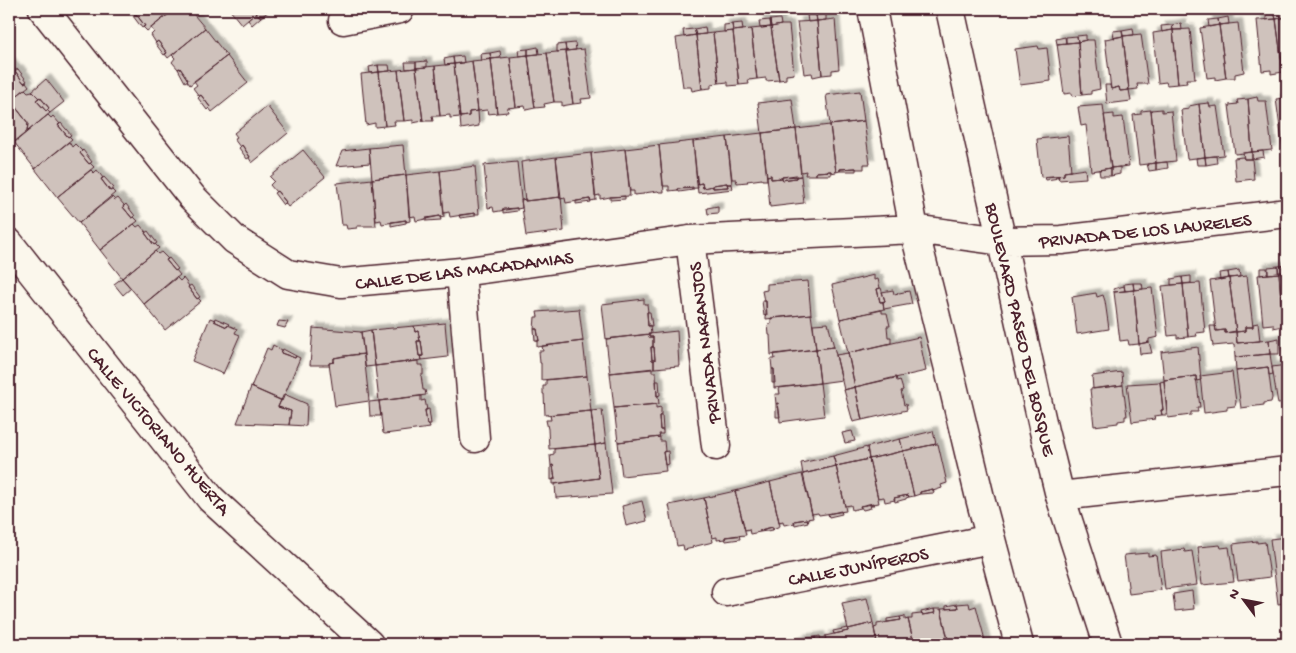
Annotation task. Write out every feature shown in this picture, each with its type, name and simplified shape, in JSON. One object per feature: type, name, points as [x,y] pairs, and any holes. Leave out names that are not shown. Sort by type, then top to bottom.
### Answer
[{"type":"street","name":"CALLE DE LAS MACADAMIAS","points":[[43,9],[192,197],[235,240],[288,274],[341,283],[461,272],[690,240],[914,229],[1002,241]]},
{"type":"street","points":[[343,20],[400,9]]},
{"type":"street","points":[[872,9],[914,229],[1019,644]]},
{"type":"street","name":"BOULEVARD PASEO DEL BOSQUE","points":[[950,9],[1060,496],[1108,644]]},
{"type":"street","name":"PRIVADA DE LOS LAURELES","points":[[1002,241],[1061,240],[1287,213]]},
{"type":"street","name":"PRIVADA NARANJOS","points":[[690,240],[716,446]]},
{"type":"street","name":"CALLE VICTORIANO HUERTA","points":[[9,243],[211,498],[369,644]]},
{"type":"street","points":[[461,272],[475,438]]},
{"type":"street","points":[[1060,496],[1287,471]]},
{"type":"street","name":"CALLE JUNÍPEROS","points":[[726,592],[991,539]]},
{"type":"shaded area","points":[[1287,636],[1287,644],[1241,644]]},
{"type":"building","points":[[129,9],[175,9],[147,31],[136,14]]},
{"type":"building","points":[[175,9],[189,9],[205,28],[168,58],[165,54],[167,53],[158,41],[156,43],[151,35],[154,32],[151,28]]},
{"type":"building","points":[[229,9],[253,9],[256,13],[242,25]]},
{"type":"building","points":[[261,9],[269,11],[261,17],[256,13]]},
{"type":"building","points":[[1274,9],[1287,9],[1287,17],[1286,11],[1274,12]]},
{"type":"building","points":[[1286,11],[1287,17],[1276,19],[1274,12]]},
{"type":"building","points":[[1274,12],[1276,19],[1266,20],[1266,13]]},
{"type":"building","points":[[256,13],[261,17],[252,25],[248,20]]},
{"type":"building","points":[[136,14],[145,26],[142,28],[133,16]]},
{"type":"building","points":[[826,14],[826,20],[817,21],[816,15]]},
{"type":"building","points":[[807,15],[816,15],[817,21],[808,22]]},
{"type":"building","points":[[1228,17],[1229,24],[1219,25],[1218,19]]},
{"type":"building","points":[[1287,17],[1287,72],[1283,72],[1276,19]]},
{"type":"building","points":[[780,19],[781,25],[771,27],[770,20]]},
{"type":"building","points":[[835,19],[839,69],[832,70],[832,74],[822,75],[817,21]]},
{"type":"building","points":[[1218,19],[1219,25],[1209,27],[1208,20]]},
{"type":"building","points":[[1276,19],[1283,72],[1271,74],[1271,70],[1262,71],[1257,20]]},
{"type":"building","points":[[770,20],[771,27],[760,28],[759,21]]},
{"type":"building","points":[[817,21],[822,75],[813,77],[812,73],[804,74],[797,22]]},
{"type":"building","points":[[742,23],[743,30],[733,31],[732,24]]},
{"type":"building","points":[[1181,23],[1182,30],[1173,30],[1172,25]]},
{"type":"building","points":[[1238,23],[1244,72],[1235,74],[1235,78],[1226,78],[1219,25]]},
{"type":"building","points":[[732,24],[733,31],[724,32],[724,25]]},
{"type":"building","points":[[789,25],[794,74],[786,75],[786,79],[779,80],[771,27]]},
{"type":"building","points":[[1172,25],[1173,30],[1162,32],[1161,26]]},
{"type":"building","points":[[1219,25],[1226,78],[1215,80],[1215,77],[1207,78],[1200,28]]},
{"type":"building","points":[[705,27],[706,34],[696,35],[694,29]]},
{"type":"building","points":[[771,27],[779,80],[766,81],[766,78],[757,79],[751,29]]},
{"type":"building","points":[[205,28],[227,56],[190,85],[180,68],[178,69],[172,62],[175,58],[172,55]]},
{"type":"building","points":[[1133,28],[1134,35],[1123,36],[1122,30]]},
{"type":"building","points":[[694,29],[696,35],[684,37],[683,30]]},
{"type":"building","points":[[751,29],[757,79],[748,80],[749,84],[739,85],[733,31]]},
{"type":"building","points":[[1190,29],[1195,79],[1186,79],[1187,83],[1178,84],[1173,30]]},
{"type":"building","points":[[1122,30],[1123,36],[1114,38],[1113,31]]},
{"type":"building","points":[[1173,30],[1178,84],[1167,85],[1166,82],[1158,83],[1153,33]]},
{"type":"building","points":[[733,31],[739,85],[728,86],[728,82],[719,83],[713,33]]},
{"type":"building","points":[[713,33],[719,83],[711,84],[711,88],[702,89],[696,35]]},
{"type":"building","points":[[1141,34],[1148,84],[1137,84],[1138,89],[1129,90],[1123,36]]},
{"type":"building","points":[[696,35],[702,89],[692,91],[691,87],[683,87],[676,38]]},
{"type":"building","points":[[1086,35],[1086,40],[1078,42],[1077,36]]},
{"type":"building","points":[[1077,36],[1078,42],[1066,43],[1066,37]]},
{"type":"building","points":[[1123,36],[1129,90],[1120,91],[1119,87],[1111,89],[1105,39]]},
{"type":"building","points":[[1065,37],[1066,43],[1057,44],[1056,39]]},
{"type":"building","points":[[1094,40],[1100,89],[1091,91],[1091,94],[1082,95],[1078,42]]},
{"type":"building","points":[[158,41],[167,53],[164,55],[155,43]]},
{"type":"building","points":[[1078,42],[1082,95],[1072,96],[1072,93],[1064,94],[1057,44]]},
{"type":"building","points":[[575,43],[576,50],[566,51],[565,44]]},
{"type":"building","points":[[565,44],[566,51],[557,52],[557,45]]},
{"type":"building","points":[[1038,46],[1039,49],[1047,48],[1051,81],[1020,85],[1015,49]]},
{"type":"building","points":[[538,47],[539,54],[528,55],[528,49]]},
{"type":"building","points":[[528,49],[528,55],[519,56],[518,50]]},
{"type":"building","points":[[584,49],[591,98],[581,99],[582,103],[573,104],[566,51]]},
{"type":"building","points":[[500,51],[501,58],[491,59],[490,53]]},
{"type":"building","points":[[566,51],[573,104],[562,106],[562,102],[554,102],[547,53]]},
{"type":"building","points":[[490,53],[491,59],[481,61],[480,54]]},
{"type":"building","points":[[547,53],[554,102],[544,104],[545,107],[535,108],[528,55]]},
{"type":"building","points":[[528,55],[535,108],[526,110],[525,106],[516,107],[510,57]]},
{"type":"building","points":[[227,56],[248,83],[212,112],[201,95],[199,96],[193,88],[197,85],[194,81]]},
{"type":"building","points":[[463,56],[464,63],[454,64],[453,57]]},
{"type":"building","points":[[453,57],[454,64],[445,65],[444,59]]},
{"type":"building","points":[[510,57],[516,107],[507,108],[508,112],[497,113],[491,59]]},
{"type":"building","points":[[491,59],[497,113],[488,114],[487,110],[478,111],[472,61]]},
{"type":"building","points":[[427,61],[427,67],[416,68],[416,62]]},
{"type":"building","points":[[472,61],[478,111],[469,112],[469,116],[460,117],[454,64]]},
{"type":"building","points":[[10,62],[24,83],[26,82],[29,86],[9,102],[9,64]]},
{"type":"building","points":[[405,62],[416,62],[416,68],[406,69]]},
{"type":"building","points":[[454,64],[460,117],[450,118],[450,115],[440,116],[435,66]]},
{"type":"building","points":[[378,65],[389,65],[390,71],[379,72]]},
{"type":"building","points":[[378,65],[379,72],[370,73],[369,67]]},
{"type":"building","points":[[435,66],[440,116],[432,116],[433,121],[423,121],[416,68]]},
{"type":"building","points":[[180,68],[188,80],[185,82],[178,69]]},
{"type":"building","points":[[416,68],[423,121],[413,123],[413,120],[404,121],[398,70]]},
{"type":"building","points":[[18,69],[27,81],[24,83],[15,71]]},
{"type":"building","points":[[398,70],[404,121],[394,121],[395,125],[385,126],[379,72]]},
{"type":"building","points":[[379,72],[385,126],[375,127],[375,123],[366,125],[361,74]]},
{"type":"building","points":[[1283,72],[1287,72],[1287,83],[1284,83]]},
{"type":"building","points":[[46,79],[64,102],[50,113],[47,110],[49,108],[40,97],[32,91]]},
{"type":"building","points":[[1105,85],[1110,85],[1111,89],[1119,87],[1120,91],[1129,90],[1131,101],[1107,104]]},
{"type":"building","points":[[25,89],[28,92],[32,91],[39,98],[36,100],[50,113],[27,132],[28,123],[14,105],[9,105],[9,102]]},
{"type":"building","points":[[860,91],[864,121],[830,125],[826,95]]},
{"type":"building","points":[[1284,94],[1287,94],[1287,148],[1283,149],[1276,99],[1285,98]]},
{"type":"building","points":[[201,95],[210,107],[207,110],[198,98]]},
{"type":"building","points":[[40,97],[49,108],[46,111],[36,100]]},
{"type":"building","points":[[1257,97],[1258,101],[1266,101],[1272,150],[1252,152],[1248,99]]},
{"type":"building","points":[[792,99],[796,129],[762,133],[758,103]]},
{"type":"building","points":[[1248,99],[1252,152],[1235,154],[1229,105],[1238,104],[1237,100]]},
{"type":"building","points":[[1209,103],[1210,107],[1217,106],[1224,155],[1205,157],[1199,104]]},
{"type":"building","points":[[1199,104],[1205,157],[1187,159],[1181,110],[1189,109],[1189,106]]},
{"type":"building","points":[[9,105],[14,105],[28,123],[27,132],[9,147]]},
{"type":"building","points":[[1103,105],[1111,168],[1091,171],[1086,125],[1081,126],[1078,107]]},
{"type":"building","points":[[267,106],[288,133],[252,163],[242,145],[240,147],[234,139],[237,137],[234,133]]},
{"type":"building","points":[[1162,109],[1162,112],[1171,111],[1176,161],[1156,163],[1151,110]]},
{"type":"building","points":[[1151,110],[1156,163],[1139,165],[1133,115],[1141,114],[1141,111]]},
{"type":"building","points":[[478,111],[479,126],[461,129],[460,117],[469,116],[469,112]]},
{"type":"building","points":[[1114,114],[1114,118],[1123,117],[1129,166],[1111,168],[1104,115]]},
{"type":"building","points":[[48,115],[51,118],[53,116],[60,124],[58,125],[72,139],[35,169],[14,142]]},
{"type":"building","points":[[864,121],[870,164],[864,164],[864,169],[840,169],[840,171],[836,172],[830,125]]},
{"type":"building","points":[[61,123],[71,135],[68,137],[58,125]]},
{"type":"building","points":[[830,125],[836,172],[816,172],[816,175],[805,175],[806,171],[801,172],[796,129]]},
{"type":"building","points":[[796,129],[801,176],[771,179],[771,175],[767,176],[762,133]]},
{"type":"building","points":[[762,133],[767,180],[737,183],[736,179],[732,179],[727,137]]},
{"type":"building","points":[[1068,136],[1071,171],[1064,172],[1064,175],[1041,177],[1037,139]]},
{"type":"building","points":[[727,137],[732,184],[727,183],[703,188],[702,183],[697,184],[693,141]]},
{"type":"building","points":[[693,141],[698,188],[669,191],[669,186],[663,186],[659,145]]},
{"type":"building","points":[[69,142],[72,147],[75,144],[82,151],[80,153],[94,167],[57,197],[35,169]]},
{"type":"building","points":[[242,145],[250,157],[247,159],[239,148]]},
{"type":"building","points":[[403,145],[406,175],[372,179],[369,148]]},
{"type":"building","points":[[659,145],[664,192],[658,191],[634,195],[634,191],[630,191],[625,149]]},
{"type":"building","points":[[369,148],[370,163],[336,166],[342,151]]},
{"type":"building","points":[[625,149],[630,196],[600,199],[600,195],[595,196],[591,153]]},
{"type":"building","points":[[83,150],[92,162],[89,164],[80,153]]},
{"type":"building","points":[[303,150],[325,177],[288,207],[277,191],[270,185],[274,181],[270,177]]},
{"type":"building","points":[[1263,151],[1264,157],[1252,159],[1252,152]]},
{"type":"building","points":[[1252,152],[1252,159],[1244,159],[1243,153]]},
{"type":"building","points":[[591,153],[596,200],[590,201],[590,199],[566,203],[565,198],[560,199],[556,157]]},
{"type":"building","points":[[1216,156],[1217,163],[1206,165],[1205,157]]},
{"type":"building","points":[[556,157],[561,197],[525,201],[521,162]]},
{"type":"building","points":[[1205,157],[1206,165],[1197,165],[1196,158]]},
{"type":"building","points":[[1243,157],[1244,159],[1252,159],[1254,179],[1236,181],[1234,158]]},
{"type":"building","points":[[517,162],[522,208],[494,212],[493,207],[488,208],[484,165]]},
{"type":"building","points":[[1167,162],[1168,168],[1156,170],[1156,163]]},
{"type":"building","points":[[1156,163],[1156,170],[1149,171],[1147,164]]},
{"type":"building","points":[[475,166],[479,214],[450,217],[449,212],[444,213],[440,171]]},
{"type":"building","points":[[1120,167],[1120,174],[1111,176],[1111,168]]},
{"type":"building","points":[[856,168],[856,171],[840,171],[840,169]]},
{"type":"building","points":[[1111,168],[1111,176],[1100,176],[1099,170]]},
{"type":"building","points":[[1085,169],[1086,178],[1059,180],[1058,176],[1064,175],[1064,172]]},
{"type":"building","points":[[91,170],[94,173],[97,170],[110,191],[112,190],[115,193],[79,223],[57,197]]},
{"type":"building","points":[[440,171],[444,217],[440,218],[440,216],[416,221],[415,216],[409,217],[406,175]]},
{"type":"building","points":[[831,171],[831,175],[816,175],[816,172]]},
{"type":"building","points":[[406,175],[410,221],[382,224],[381,220],[376,221],[372,179]]},
{"type":"building","points":[[771,175],[771,179],[782,178],[782,180],[801,176],[804,203],[770,207],[767,176]]},
{"type":"building","points":[[796,175],[796,178],[782,180],[782,177]]},
{"type":"building","points":[[1058,176],[1059,178],[1046,180],[1045,177]]},
{"type":"building","points":[[104,177],[114,188],[110,191],[101,179]]},
{"type":"building","points":[[372,179],[376,226],[357,226],[357,228],[347,229],[346,225],[342,225],[337,183]]},
{"type":"building","points":[[702,183],[703,188],[713,186],[713,188],[728,187],[727,184],[732,184],[733,189],[698,193],[697,184]]},
{"type":"building","points":[[727,183],[728,187],[713,188],[713,185]]},
{"type":"building","points":[[693,187],[693,190],[679,192],[678,190],[678,189]]},
{"type":"building","points":[[277,191],[286,202],[283,205],[274,193]]},
{"type":"building","points":[[625,196],[625,199],[610,200],[610,197]]},
{"type":"building","points":[[112,197],[115,200],[118,198],[132,218],[134,217],[138,221],[100,250],[79,223]]},
{"type":"building","points":[[561,197],[564,231],[526,236],[521,200]]},
{"type":"building","points":[[590,199],[591,202],[576,204],[576,201]]},
{"type":"building","points":[[126,204],[135,216],[132,218],[123,207]]},
{"type":"building","points":[[718,206],[718,213],[708,214],[707,208]]},
{"type":"building","points":[[517,208],[517,211],[503,213],[503,209]]},
{"type":"building","points":[[475,213],[475,216],[460,218],[459,215]]},
{"type":"building","points":[[440,216],[441,220],[426,221],[426,218]]},
{"type":"building","points":[[406,220],[406,223],[391,226],[391,222]]},
{"type":"building","points":[[134,224],[137,227],[140,225],[154,245],[159,248],[122,278],[100,250]]},
{"type":"building","points":[[148,231],[157,243],[154,245],[145,233]]},
{"type":"building","points":[[155,251],[158,254],[161,252],[180,275],[144,304],[122,278]]},
{"type":"building","points":[[169,258],[178,269],[175,271],[166,260]]},
{"type":"building","points":[[1286,265],[1287,272],[1278,272],[1278,266]]},
{"type":"building","points":[[1278,266],[1279,273],[1268,274],[1268,267]]},
{"type":"building","points":[[1260,268],[1267,268],[1268,274],[1260,275]]},
{"type":"building","points":[[1239,270],[1240,277],[1229,278],[1228,272]]},
{"type":"building","points":[[1228,272],[1229,278],[1220,280],[1219,273]]},
{"type":"building","points":[[1287,272],[1287,326],[1283,326],[1279,273]]},
{"type":"building","points":[[1279,273],[1283,326],[1273,328],[1273,324],[1263,325],[1258,275]]},
{"type":"building","points":[[874,275],[874,280],[878,279],[880,288],[877,289],[884,309],[840,319],[832,285]]},
{"type":"building","points":[[1191,276],[1191,283],[1183,284],[1182,277]]},
{"type":"building","points":[[1247,276],[1253,327],[1245,327],[1245,331],[1236,332],[1229,278]]},
{"type":"building","points":[[176,277],[180,281],[183,278],[197,299],[201,301],[165,330],[144,304]]},
{"type":"building","points":[[1182,277],[1183,284],[1171,285],[1171,279]]},
{"type":"building","points":[[122,278],[131,288],[123,295],[114,284]]},
{"type":"building","points":[[1229,278],[1236,331],[1225,333],[1225,330],[1216,331],[1210,281]]},
{"type":"building","points":[[808,281],[811,314],[766,319],[766,301],[764,301],[762,291],[767,290],[767,284]]},
{"type":"building","points":[[1133,283],[1142,283],[1143,289],[1134,290]]},
{"type":"building","points":[[1133,283],[1134,290],[1125,291],[1124,284]]},
{"type":"building","points":[[1200,283],[1205,332],[1196,333],[1197,336],[1188,337],[1183,284]]},
{"type":"building","points":[[1183,284],[1188,337],[1177,338],[1177,335],[1168,336],[1162,286]]},
{"type":"building","points":[[191,285],[200,297],[197,299],[188,287]]},
{"type":"building","points":[[1124,286],[1125,291],[1114,292],[1113,289]]},
{"type":"building","points":[[881,288],[885,301],[880,302],[877,289]]},
{"type":"building","points":[[1152,288],[1158,337],[1149,339],[1149,342],[1139,344],[1134,290]]},
{"type":"building","points":[[893,290],[894,294],[909,291],[912,304],[884,309],[883,302],[885,301],[882,292]]},
{"type":"building","points":[[1134,290],[1139,344],[1129,345],[1128,340],[1120,341],[1114,292]]},
{"type":"building","points":[[1096,293],[1097,297],[1103,295],[1109,329],[1077,334],[1072,297]]},
{"type":"building","points":[[644,299],[644,304],[647,304],[648,326],[650,325],[651,334],[606,339],[602,304]]},
{"type":"building","points":[[762,301],[766,301],[767,315],[764,316]]},
{"type":"building","points":[[579,309],[583,341],[537,347],[537,341],[539,341],[537,329],[534,329],[535,317],[538,317],[537,312]]},
{"type":"building","points":[[882,310],[882,313],[887,313],[890,326],[887,326],[888,337],[891,337],[891,343],[848,353],[840,319]]},
{"type":"building","points":[[647,312],[650,312],[652,326],[648,326]]},
{"type":"building","points":[[811,314],[816,349],[771,355],[768,325],[771,324],[771,318]]},
{"type":"building","points":[[210,318],[227,327],[228,325],[237,329],[235,333],[240,335],[223,374],[192,361]]},
{"type":"building","points":[[215,318],[229,324],[227,327],[214,321]]},
{"type":"building","points":[[279,321],[288,322],[285,328],[277,326]]},
{"type":"building","points":[[445,323],[448,357],[422,360],[421,341],[418,331],[415,332],[414,326]]},
{"type":"building","points":[[828,323],[834,347],[816,349],[813,324]]},
{"type":"building","points":[[1258,323],[1260,341],[1237,343],[1236,332],[1245,331],[1245,327],[1253,327],[1253,324]]},
{"type":"building","points":[[414,326],[415,332],[418,331],[420,341],[417,341],[419,356],[421,356],[422,360],[375,366],[371,330]]},
{"type":"building","points":[[1210,326],[1215,326],[1216,331],[1225,330],[1225,333],[1236,332],[1237,343],[1269,340],[1270,354],[1235,357],[1234,344],[1213,346]]},
{"type":"building","points":[[1283,326],[1287,326],[1287,338],[1284,338]]},
{"type":"building","points":[[313,328],[361,332],[364,354],[334,358],[334,362],[329,363],[329,365],[310,365]]},
{"type":"building","points":[[534,329],[537,329],[539,341],[535,341]]},
{"type":"building","points":[[371,330],[375,366],[365,367],[361,332]]},
{"type":"building","points":[[677,331],[679,366],[654,368],[653,337],[649,337],[649,334]]},
{"type":"building","points":[[649,334],[649,337],[653,337],[653,347],[651,347],[654,368],[610,373],[606,339]]},
{"type":"building","points":[[919,337],[926,371],[855,387],[848,353]]},
{"type":"building","points":[[1279,338],[1279,354],[1270,354],[1269,340]]},
{"type":"building","points":[[417,341],[421,341],[423,356],[419,356]]},
{"type":"building","points":[[583,341],[587,376],[541,380],[539,351],[543,351],[542,346]]},
{"type":"building","points":[[1149,342],[1152,353],[1140,354],[1139,344]]},
{"type":"building","points":[[273,345],[282,350],[281,353],[300,358],[282,401],[251,387],[267,348],[271,350]]},
{"type":"building","points":[[651,347],[654,347],[655,360],[652,360]]},
{"type":"building","points":[[834,347],[842,380],[820,383],[816,349]]},
{"type":"building","points":[[1198,347],[1201,380],[1196,381],[1196,376],[1164,380],[1161,352]]},
{"type":"building","points":[[283,349],[296,356],[295,358],[281,353]]},
{"type":"building","points":[[816,349],[820,383],[774,388],[774,369],[772,369],[771,359],[775,359],[774,354]]},
{"type":"building","points":[[848,353],[855,387],[844,390],[836,355]]},
{"type":"building","points":[[364,354],[369,401],[335,406],[329,363],[334,362],[334,358]]},
{"type":"building","points":[[1270,354],[1273,374],[1269,375],[1268,367],[1236,371],[1235,357]]},
{"type":"building","points":[[418,361],[418,365],[423,365],[423,375],[421,375],[423,390],[425,390],[426,395],[379,401],[375,366]]},
{"type":"building","points":[[1287,365],[1287,403],[1278,404],[1272,367]]},
{"type":"building","points":[[1268,367],[1271,402],[1264,403],[1264,405],[1241,408],[1236,371]]},
{"type":"building","points":[[652,369],[652,372],[656,372],[659,404],[614,408],[610,373]]},
{"type":"building","points":[[772,369],[774,369],[775,383],[772,383]]},
{"type":"building","points":[[1122,372],[1123,385],[1093,389],[1092,376]]},
{"type":"building","points":[[1232,372],[1235,406],[1227,407],[1227,410],[1204,413],[1200,376]]},
{"type":"building","points":[[587,376],[591,411],[545,415],[543,386],[546,386],[546,380]]},
{"type":"building","points":[[1196,376],[1200,407],[1197,407],[1198,412],[1191,412],[1191,415],[1168,418],[1164,380]]},
{"type":"building","points":[[896,377],[897,381],[900,380],[904,405],[906,404],[907,410],[862,420],[855,387]]},
{"type":"building","points":[[656,381],[659,381],[660,395],[657,396]]},
{"type":"building","points":[[1164,381],[1167,415],[1162,415],[1161,410],[1163,410],[1160,382]]},
{"type":"building","points":[[1160,382],[1162,415],[1154,416],[1155,419],[1132,422],[1127,384]]},
{"type":"building","points":[[820,383],[824,416],[780,422],[775,394],[780,394],[779,388]]},
{"type":"building","points":[[1123,385],[1127,416],[1125,416],[1125,420],[1118,421],[1118,423],[1094,426],[1090,389]]},
{"type":"building","points":[[251,387],[281,400],[278,407],[291,411],[289,425],[237,423]]},
{"type":"building","points":[[855,387],[862,420],[853,422],[844,390]]},
{"type":"building","points":[[284,394],[307,404],[306,426],[289,425],[291,411],[278,407]]},
{"type":"building","points":[[421,396],[421,401],[425,400],[427,424],[429,424],[430,428],[383,433],[379,401]]},
{"type":"building","points":[[379,401],[381,416],[370,416],[369,402]]},
{"type":"building","points":[[778,403],[780,417],[776,417],[776,404]]},
{"type":"building","points":[[656,404],[656,408],[661,407],[661,415],[659,416],[660,430],[663,430],[663,434],[659,434],[660,437],[618,442],[614,408]]},
{"type":"building","points":[[429,409],[431,424],[427,424],[425,410]]},
{"type":"building","points":[[602,410],[606,443],[595,445],[591,411]]},
{"type":"building","points":[[591,411],[595,445],[549,449],[546,420],[551,420],[550,415]]},
{"type":"building","points":[[659,416],[662,416],[663,430],[660,430]]},
{"type":"building","points":[[852,431],[855,441],[845,443],[842,433]]},
{"type":"building","points":[[933,431],[936,444],[903,451],[900,439]]},
{"type":"building","points":[[660,437],[660,441],[664,441],[665,451],[663,452],[666,471],[622,476],[618,442]]},
{"type":"building","points":[[900,439],[903,451],[869,459],[867,447]]},
{"type":"building","points":[[606,443],[612,494],[556,498],[555,484],[599,478],[595,445]]},
{"type":"building","points":[[938,444],[947,483],[941,485],[942,488],[920,492],[920,494],[914,496],[903,451]]},
{"type":"building","points":[[595,445],[599,478],[553,484],[553,479],[555,479],[550,455],[554,454],[554,449]]},
{"type":"building","points":[[867,447],[869,459],[836,466],[833,456]]},
{"type":"building","points":[[668,451],[669,464],[665,465],[663,452]]},
{"type":"building","points":[[903,451],[914,496],[909,497],[908,495],[885,502],[884,497],[878,498],[869,459]]},
{"type":"building","points":[[833,456],[836,466],[803,474],[801,463]]},
{"type":"building","points":[[869,459],[879,503],[860,506],[861,508],[852,510],[851,505],[845,506],[836,466]]},
{"type":"building","points":[[553,465],[555,479],[551,480],[551,466]]},
{"type":"building","points":[[836,466],[846,511],[819,515],[818,513],[812,514],[803,474]]},
{"type":"building","points":[[802,474],[813,518],[794,521],[795,523],[784,525],[783,521],[779,522],[770,482]]},
{"type":"building","points":[[770,482],[780,526],[773,530],[773,527],[750,534],[749,529],[745,530],[735,491]]},
{"type":"building","points":[[933,489],[934,493],[920,494],[920,492]]},
{"type":"building","points":[[735,491],[746,535],[725,537],[725,539],[717,540],[717,537],[712,538],[704,498]]},
{"type":"building","points":[[908,495],[909,497],[906,499],[895,502],[894,498]]},
{"type":"building","points":[[704,498],[713,542],[684,550],[683,545],[677,546],[669,505]]},
{"type":"building","points":[[642,501],[647,521],[626,526],[622,506]]},
{"type":"building","points":[[873,503],[874,505],[870,505],[871,508],[863,510],[860,506]]},
{"type":"building","points":[[841,511],[842,514],[829,517],[828,514]]},
{"type":"building","points":[[807,519],[808,522],[795,525],[794,521]]},
{"type":"building","points":[[773,527],[773,530],[760,532],[760,530]]},
{"type":"building","points":[[739,535],[740,539],[726,541],[725,537]]},
{"type":"building","points":[[1287,537],[1287,603],[1278,604],[1270,539]]},
{"type":"building","points":[[1257,541],[1257,543],[1265,542],[1270,577],[1238,581],[1233,544]]},
{"type":"building","points":[[1220,545],[1221,548],[1229,547],[1234,582],[1202,585],[1198,547]]},
{"type":"building","points":[[1184,549],[1185,552],[1192,551],[1197,585],[1165,589],[1161,552]]},
{"type":"building","points":[[1148,553],[1148,556],[1156,555],[1161,590],[1129,594],[1124,555]]},
{"type":"building","points":[[1192,591],[1194,609],[1175,611],[1173,594]]},
{"type":"building","points":[[867,598],[873,623],[848,629],[842,603]]},
{"type":"building","points":[[969,603],[970,608],[976,606],[986,644],[949,644],[941,609],[958,608],[957,604]]},
{"type":"building","points":[[957,604],[958,608],[946,609],[946,606]]},
{"type":"building","points":[[934,609],[935,613],[922,615],[921,612]]},
{"type":"building","points":[[934,609],[941,609],[949,644],[914,644],[908,619],[912,619],[912,615],[935,613]]},
{"type":"building","points":[[905,616],[905,620],[908,619],[914,644],[877,644],[874,628],[877,627],[877,624],[901,620],[900,617]]},
{"type":"building","points":[[900,617],[901,620],[887,622],[887,619]]},
{"type":"building","points":[[873,623],[877,644],[822,644],[821,640],[826,639],[825,636]]},
{"type":"building","points":[[848,628],[848,631],[834,634],[833,631]]},
{"type":"building","points":[[820,636],[822,644],[791,644],[815,640],[815,637]]},
{"type":"building","points":[[815,637],[815,640],[801,643],[800,639]]}]
